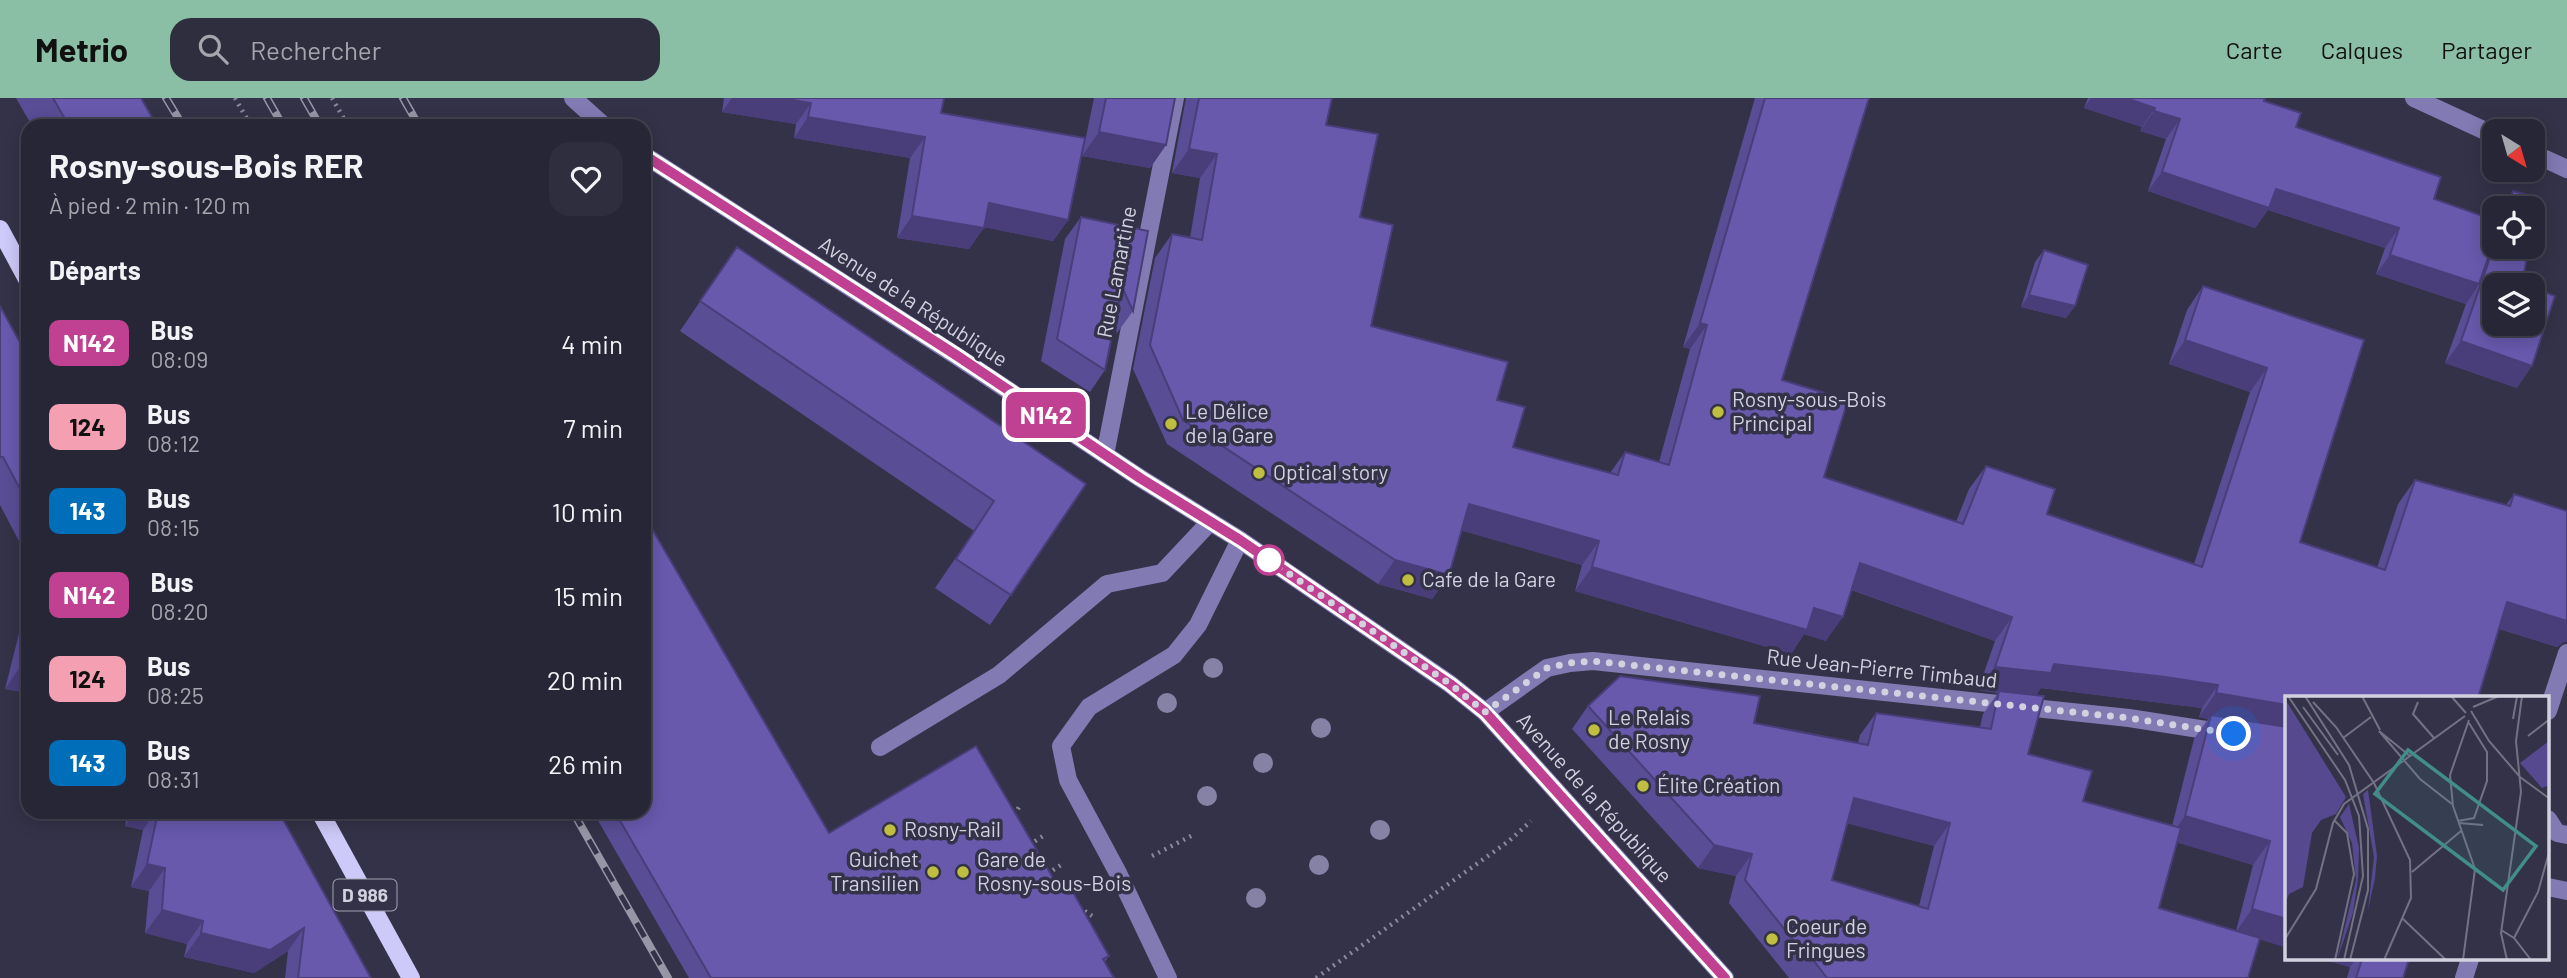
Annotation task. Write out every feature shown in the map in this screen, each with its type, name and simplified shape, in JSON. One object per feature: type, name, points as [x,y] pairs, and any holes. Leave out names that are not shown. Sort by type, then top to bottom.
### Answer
[{"type":"main road","points":[[0,229],[21,268]]},
{"type":"main road","name":"D 986","points":[[324,819],[411,978]]},
{"type":"street","points":[[573,98],[596,119]]},
{"type":"street","name":"Rue Lamartine","points":[[1105,455],[1175,98]]},
{"type":"street","points":[[2414,98],[2482,129]]},
{"type":"street","name":"Avenue de la République","points":[[651,159],[1240,540],[1450,684],[1485,712],[1725,978]]},
{"type":"street","points":[[2545,159],[2567,169]]},
{"type":"street","points":[[880,747],[999,675],[1107,584],[1162,573],[1210,522]]},
{"type":"street","points":[[1168,978],[1118,873],[1068,780],[1061,746],[1089,707],[1174,655],[1198,625],[1240,540]]},
{"type":"street","points":[[2550,706],[2567,653]]},
{"type":"street","name":"Rue Jean-Pierre Timbaud","points":[[1485,712],[1547,668],[1593,661],[2129,718],[2248,736]]},
{"type":"street","points":[[2550,822],[2557,833],[2567,835]]},
{"type":"street","points":[[2464,978],[2470,960]]},
{"type":"path","points":[[235,98],[247,119]]},
{"type":"path","points":[[332,98],[344,119]]},
{"type":"path","points":[[1007,819],[1014,815],[1021,804]]},
{"type":"path","points":[[1014,815],[1020,824]]},
{"type":"path","points":[[1316,978],[1509,841],[1537,816]]},
{"type":"path","points":[[1026,834],[1038,853]]},
{"type":"path","points":[[1025,848],[1043,836]]},
{"type":"path","points":[[1044,863],[1050,873]]},
{"type":"path","points":[[1042,877],[1061,865]]},
{"type":"path","points":[[1073,903],[1092,916]]},
{"type":"building","points":[[53,98],[141,98],[153,119],[65,119]]},
{"type":"building","points":[[781,98],[944,98],[941,113],[1085,138],[1068,220],[989,203],[984,228],[912,216],[925,137],[808,117],[811,103]]},
{"type":"building","points":[[1106,98],[1175,98],[1166,145],[1099,132]]},
{"type":"building","points":[[1199,98],[1332,98],[1326,125],[1378,134],[1360,217],[1393,225],[1371,326],[1508,362],[1497,400],[1525,407],[1513,447],[1618,475],[1625,452],[1669,465],[1707,325],[1700,323],[1765,98],[1869,98],[1782,380],[1848,400],[1824,477],[1963,524],[1986,466],[2055,489],[2047,514],[2202,567],[2267,368],[2185,340],[2203,286],[2364,340],[2300,542],[2385,570],[2415,480],[2510,506],[2514,494],[2567,511],[2567,621],[2507,602],[2479,696],[2285,696],[2285,705],[2216,693],[2218,685],[2165,677],[2054,664],[2051,673],[1995,667],[2012,617],[1860,563],[1843,617],[1814,608],[1807,630],[1592,567],[1599,541],[1469,504],[1449,575],[1395,560],[1183,420],[1150,345],[1172,234],[1202,240],[1217,154],[1189,149]]},
{"type":"building","points":[[2126,98],[2265,98],[2264,101],[2301,113],[2296,127],[2441,177],[2434,199],[2482,216],[2482,259],[2488,259],[2479,284],[2390,255],[2399,228],[2276,189],[2269,208],[2162,172],[2180,119],[2154,111],[2155,108]]},
{"type":"building","points":[[2513,191],[2532,196],[2511,196]]},
{"type":"building","points":[[1081,217],[1148,231],[1133,311],[1122,287],[1105,370],[1057,339]]},
{"type":"building","points":[[737,247],[1086,484],[1011,595],[956,559],[994,501],[700,301]]},
{"type":"building","points":[[2044,250],[2088,265],[2075,306],[2029,295]]},
{"type":"building","points":[[2489,259],[2527,259],[2524,273],[2485,273]]},
{"type":"building","points":[[2482,281],[2482,336],[2542,336],[2532,366],[2461,341]]},
{"type":"building","points":[[2545,292],[2555,296],[2545,326]]},
{"type":"building","points":[[0,306],[21,344],[21,491],[3,457],[0,457]]},
{"type":"building","points":[[651,527],[829,833],[976,746],[1060,890],[1069,885],[1109,956],[1103,959],[1114,978],[711,978],[619,819],[651,819]]},
{"type":"building","points":[[1620,676],[1760,696],[1754,723],[1868,745],[1876,713],[1991,729],[1999,691],[2044,696],[2028,754],[2092,771],[2083,801],[2181,828],[2159,908],[2260,938],[2248,978],[1827,978],[1811,957],[1810,961],[1745,880],[1752,854],[1714,845],[1588,706]],"holes":[[[1854,798],[1950,823],[1928,909],[1832,880]]]},
{"type":"building","points":[[2211,715],[2285,727],[2285,918],[2252,909],[2270,841],[2185,816]]},
{"type":"building","points":[[157,819],[283,819],[371,978],[298,978],[304,928],[270,950],[201,933],[203,921],[162,910],[165,868],[147,864]]},
{"type":"building","points":[[2362,960],[2409,960],[2403,978],[2356,978]]},
{"type":"railway","points":[[166,98],[179,119]]},
{"type":"railway","points":[[267,98],[279,119]]},
{"type":"railway","points":[[304,98],[316,119]]},
{"type":"railway","points":[[403,98],[415,119]]},
{"type":"railway","points":[[577,819],[668,978]]},
{"type":"bus line","name":"N142","points":[[651,159],[956,355],[1140,478],[1240,540],[1450,684],[1485,712],[1725,978]]},
{"type":"place","name":"Rosny-sous-Bois Principal","points":[[1718,412]]},
{"type":"place","name":"Le Délice de la Gare","points":[[1171,424]]},
{"type":"place","name":"Optical story","points":[[1259,473]]},
{"type":"place","name":"Cafe de la Gare","points":[[1408,580]]},
{"type":"place","name":"Le Relais de Rosny","points":[[1594,730]]},
{"type":"place","name":"Élite Création","points":[[1643,786]]},
{"type":"place","name":"Rosny-Rail","points":[[890,830]]},
{"type":"place","name":"Guichet Transilien","points":[[933,872]]},
{"type":"place","name":"Gare de Rosny-sous-Bois","points":[[963,872]]},
{"type":"place","name":"Coeur de Fringues","points":[[1772,939]]},
{"type":"route","points":[[1269,560],[1450,684],[1485,712],[1547,668],[1593,661],[2129,718],[2234,734]]}]
